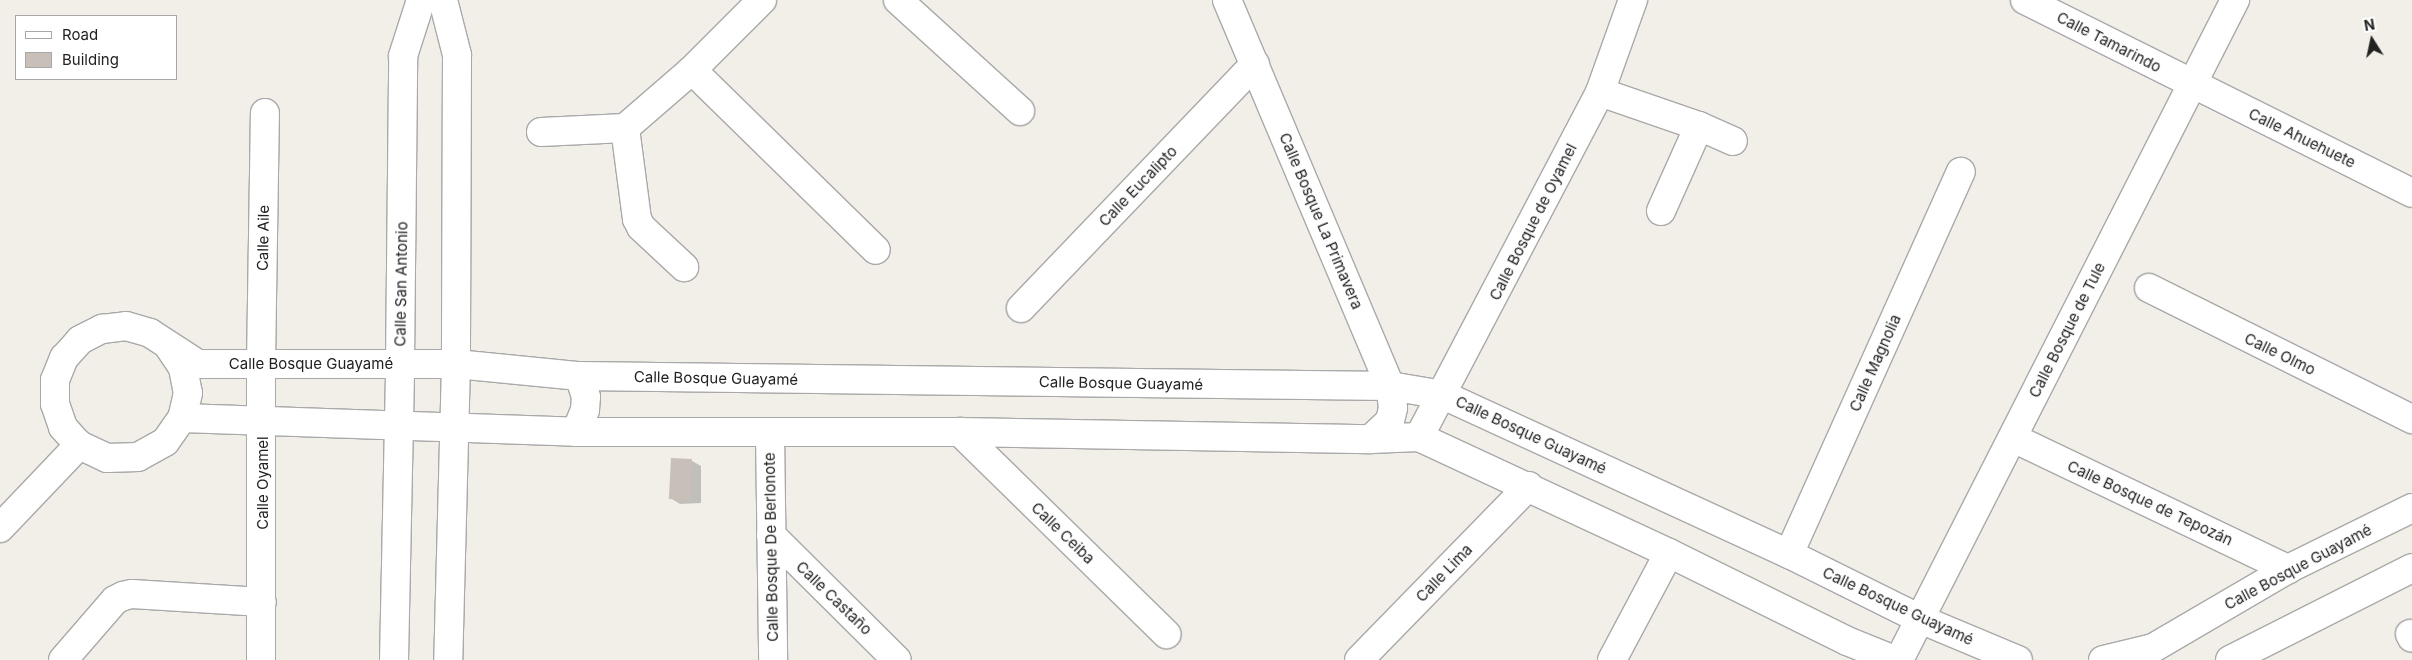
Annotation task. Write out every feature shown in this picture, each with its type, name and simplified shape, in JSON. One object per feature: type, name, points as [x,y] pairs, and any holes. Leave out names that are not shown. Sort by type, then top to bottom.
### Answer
[{"type":"street","name":"Calle San Antonio","points":[[394,660],[400,364],[403,56],[421,0]]},
{"type":"street","points":[[443,0],[457,55],[456,364],[448,660]]},
{"type":"street","points":[[541,132],[626,128],[692,70],[762,0]]},
{"type":"street","points":[[898,0],[1020,111]]},
{"type":"street","name":"Calle Bosque La Primavera","points":[[1227,0],[1390,386],[1393,408],[1390,421],[1372,439]]},
{"type":"street","name":"Calle Bosque de Oyamel","points":[[1419,438],[1600,92],[1633,0]]},
{"type":"street","name":"Calle Tamarindo","points":[[2025,0],[2192,84]]},
{"type":"street","name":"Calle Bosque de Tule","points":[[1899,660],[2235,0]]},
{"type":"street","name":"Calle Eucalipto","points":[[1021,308],[1255,64]]},
{"type":"street","points":[[692,70],[876,250]]},
{"type":"street","name":"Calle Ahuehuete","points":[[2192,84],[2412,193]]},
{"type":"street","points":[[1600,92],[1699,126],[1733,141]]},
{"type":"street","name":"Calle Aile","points":[[261,364],[265,113]]},
{"type":"street","points":[[1661,211],[1699,126]]},
{"type":"street","points":[[626,128],[637,219],[641,227],[684,266]]},
{"type":"street","name":"Calle Magnolia","points":[[1789,554],[1961,172]]},
{"type":"street","name":"Calle Olmo","points":[[2149,288],[2412,419]]},
{"type":"street","points":[[126,326],[150,333],[169,347],[183,368],[188,393],[182,418],[165,442],[138,457],[107,458],[80,445],[63,427],[55,404],[55,380],[64,358],[80,340],[102,329],[126,326]]},
{"type":"street","name":"Calle Bosque Guayamé","points":[[169,347],[198,364],[456,364],[579,376],[1390,386],[1443,394],[1789,554],[1920,619],[2018,660]]},
{"type":"street","name":"Calle Oyamel","points":[[261,364],[263,419],[261,660]]},
{"type":"street","points":[[576,432],[585,410],[586,396],[579,376]]},
{"type":"street","points":[[182,418],[263,419],[576,432],[960,432],[1372,439],[1419,438],[1529,486],[1669,553],[1843,651],[1894,660]]},
{"type":"street","name":"Calle Ceiba","points":[[960,432],[1166,634]]},
{"type":"street","name":"Calle Bosque De Berlonote","points":[[770,433],[773,660]]},
{"type":"street","name":"Calle Bosque de Tepozán","points":[[2013,438],[2288,569]]},
{"type":"street","points":[[0,528],[80,445]]},
{"type":"street","name":"Calle Lima","points":[[1359,660],[1529,486]]},
{"type":"street","name":"Calle Bosque Guayamé","points":[[2103,660],[2153,648],[2288,569],[2412,508]]},
{"type":"street","name":"Calle Castaño","points":[[771,536],[897,660]]},
{"type":"street","points":[[1612,660],[1669,553]]},
{"type":"street","points":[[2230,660],[2412,568]]},
{"type":"street","points":[[63,660],[116,600],[123,596],[132,594],[262,602]]},
{"type":"building","points":[[671,458],[692,459],[690,500],[669,499]]}]
